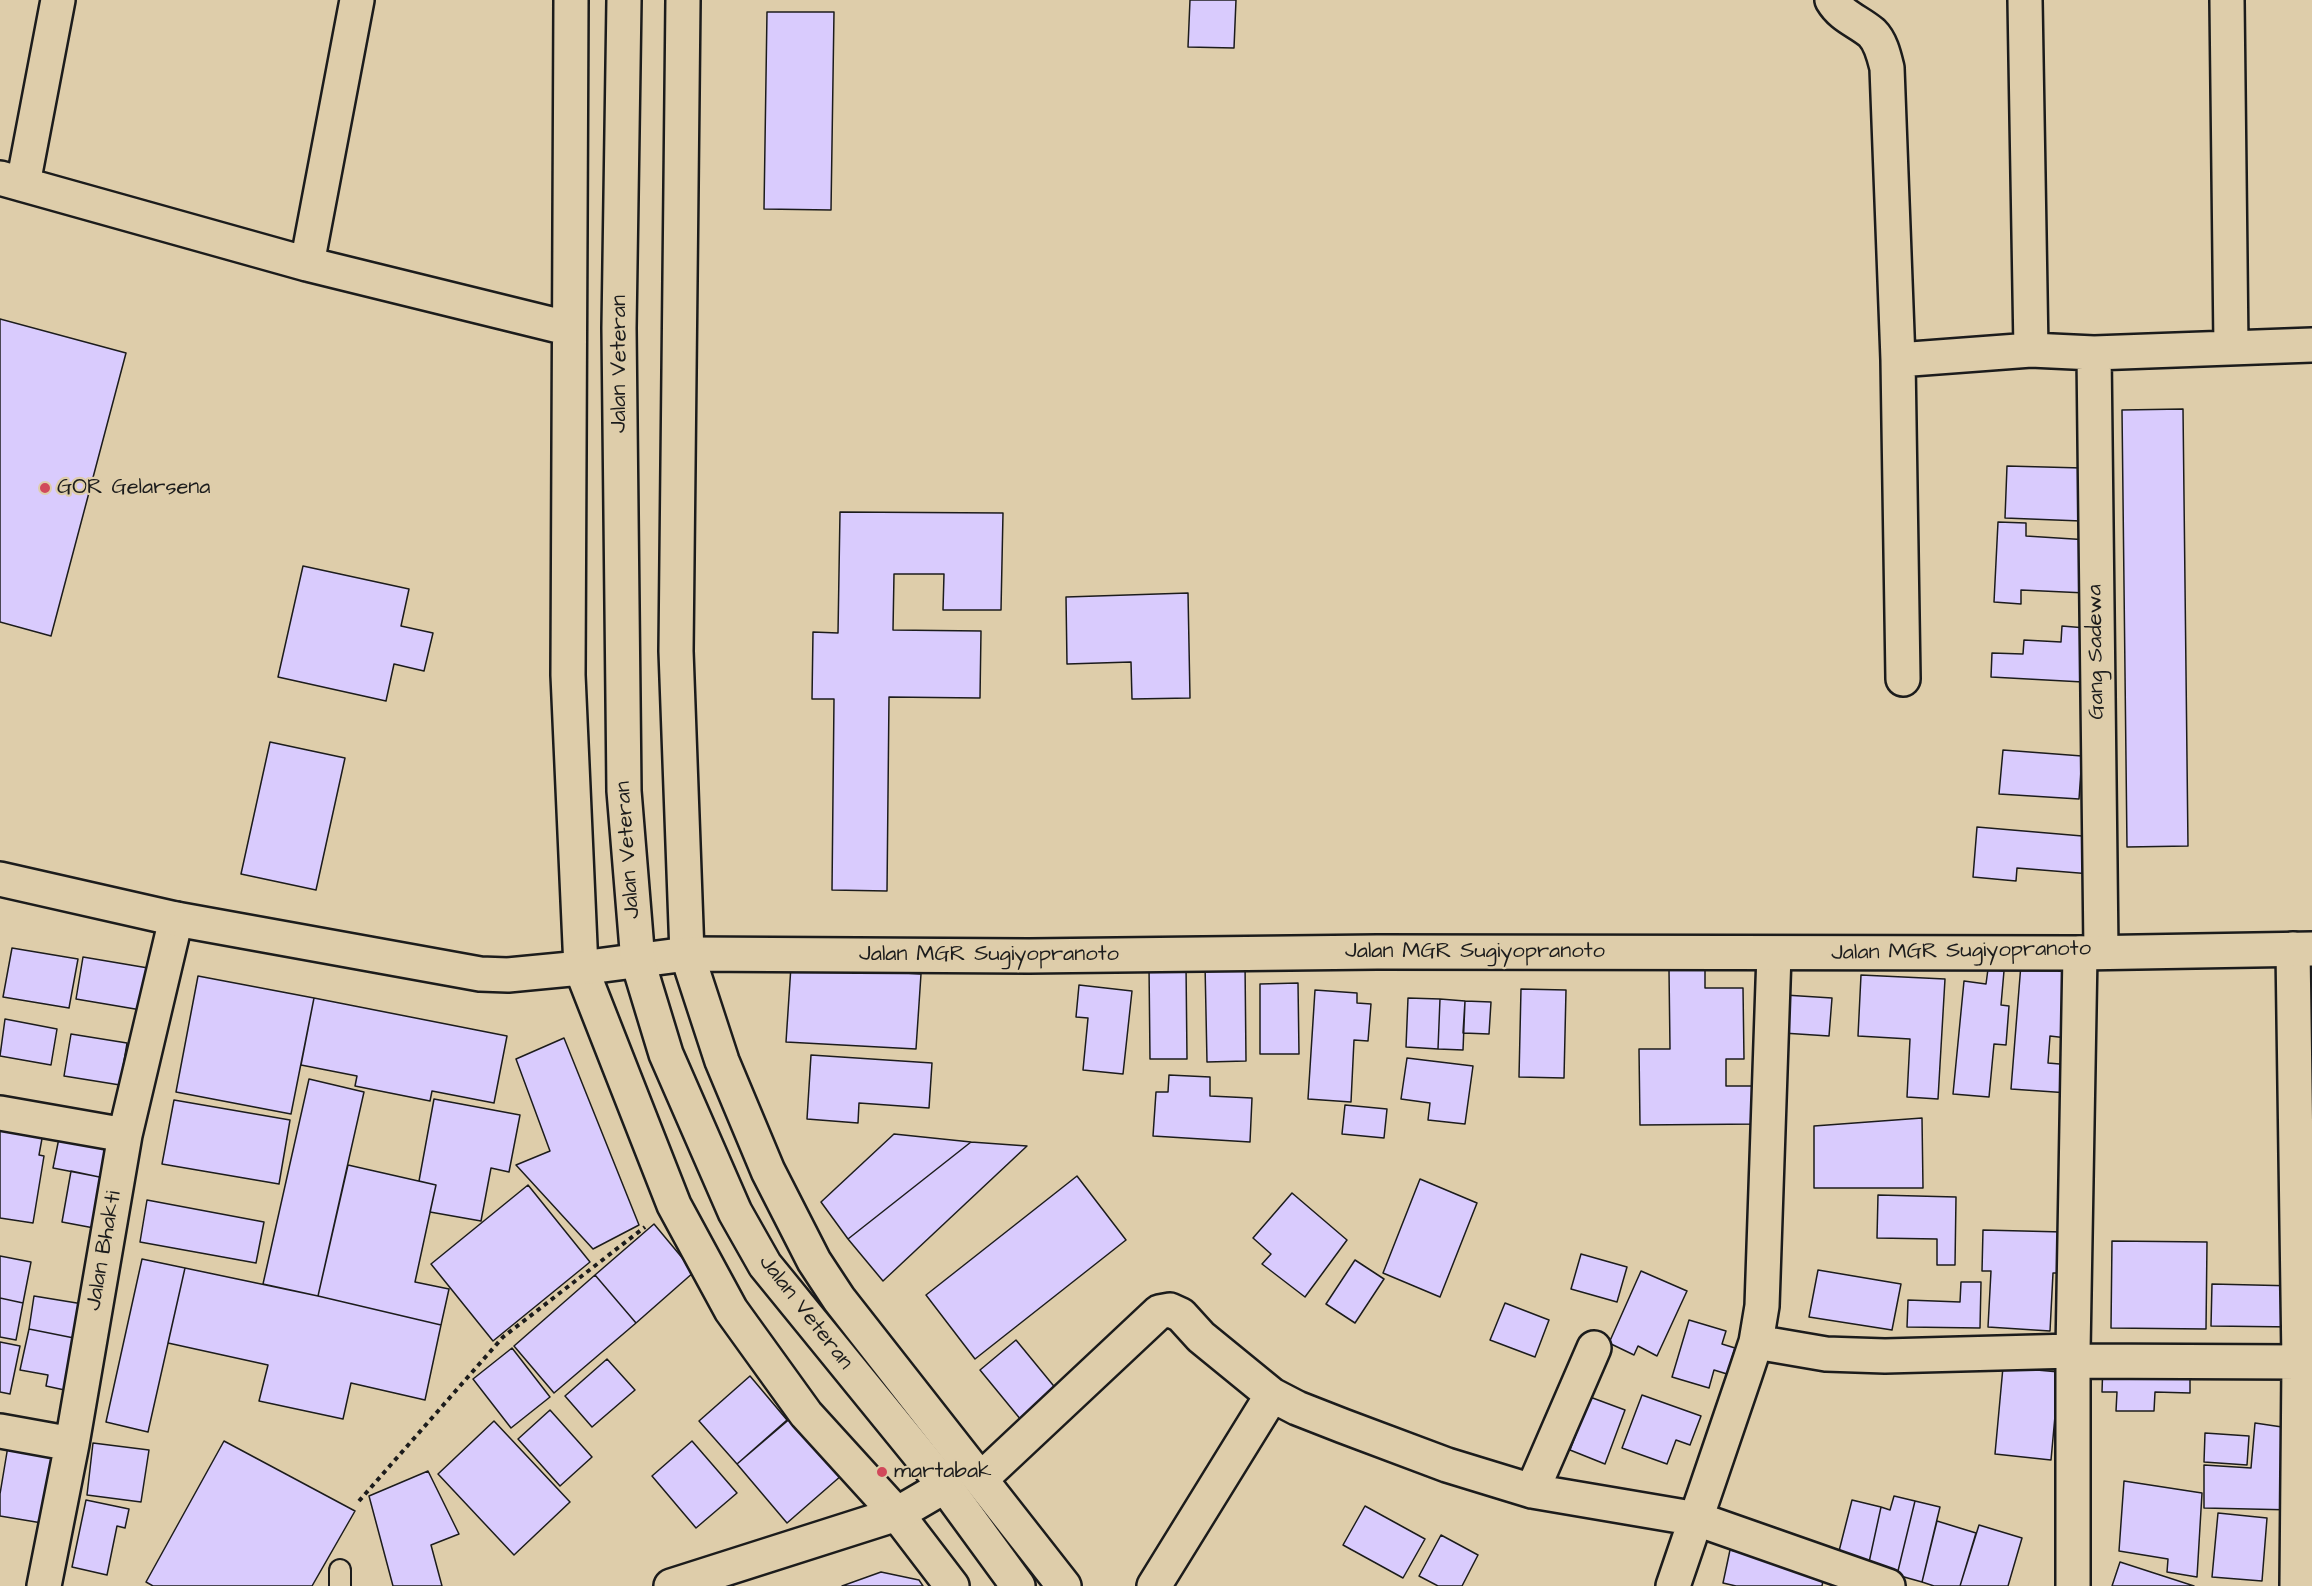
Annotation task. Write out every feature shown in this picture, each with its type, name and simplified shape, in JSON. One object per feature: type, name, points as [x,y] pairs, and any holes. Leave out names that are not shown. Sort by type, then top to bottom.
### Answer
[{"type":"street","points":[[58,0],[11,181],[307,264],[567,328]]},
{"type":"street","points":[[307,264],[357,0]]},
{"type":"street","points":[[571,0],[567,328],[568,675],[580,968],[674,1205],[731,1310],[806,1414],[897,1514],[952,1586]]},
{"type":"street","name":"Jalan Veteran","points":[[624,0],[620,328],[624,791],[638,963],[666,1054],[735,1212],[765,1265],[945,1486],[1018,1586]]},
{"type":"street","points":[[683,0],[676,651],[687,954],[722,1060],[768,1171],[814,1262],[839,1299],[1064,1586]]},
{"type":"street","points":[[1832,0],[1840,12],[1873,34],[1882,49],[1887,68],[1898,360],[1903,679]]},
{"type":"street","points":[[2025,0],[2031,350]]},
{"type":"street","points":[[2227,0],[2231,347]]},
{"type":"street","points":[[1898,360],[2031,350],[2094,352],[2312,345]]},
{"type":"street","name":"Gang Sadewa","points":[[2073,1586],[2073,1356],[2091,952],[2094,352]]},
{"type":"street","name":"Jalan MGR Sugiyopranoto","points":[[0,879],[176,919],[480,974],[508,975],[638,963],[687,954],[1029,956],[1594,952],[1774,954],[2302,949]]},
{"type":"street","name":"Jalan Bhakti","points":[[44,1586],[72,1444],[125,1135],[176,919]]},
{"type":"street","points":[[2297,1586],[2302,949]]},
{"type":"street","points":[[1673,1586],[1756,1342],[1762,1306],[1774,954]]},
{"type":"street","points":[[0,1113],[125,1135]]},
{"type":"street","points":[[981,1479],[1159,1312],[1170,1310],[1181,1315],[1201,1337],[1272,1395],[1297,1408],[1426,1457],[1532,1491],[1697,1519],[1888,1586]]},
{"type":"street","points":[[1756,1342],[1826,1354],[2073,1356],[2299,1362]]},
{"type":"street","points":[[1532,1491],[1594,1348]]},
{"type":"street","points":[[1154,1586],[1272,1395]]},
{"type":"street","points":[[0,1431],[72,1444]]},
{"type":"street","points":[[670,1586],[897,1514],[945,1486]]},
{"type":"path","points":[[359,1501],[503,1337],[674,1205]]},
{"type":"building","points":[[1190,0],[1236,0],[1234,48],[1188,47]]},
{"type":"building","points":[[767,12],[834,12],[831,210],[764,209]]},
{"type":"building","name":"GOR Gelarsena","points":[[0,319],[126,353],[51,636],[0,622]]},
{"type":"building","points":[[2183,409],[2188,846],[2127,847],[2122,410]]},
{"type":"building","points":[[2007,466],[2082,468],[2081,521],[2005,518]]},
{"type":"building","points":[[840,512],[1003,513],[1001,610],[943,610],[944,574],[894,574],[893,630],[981,631],[980,698],[889,697],[887,891],[832,890],[834,699],[812,699],[813,632],[838,633]]},
{"type":"building","points":[[1998,522],[2026,523],[2026,536],[2089,540],[2086,593],[2021,590],[2021,604],[1994,602]]},
{"type":"building","points":[[303,566],[409,589],[401,626],[433,633],[424,671],[394,664],[386,701],[278,677]]},
{"type":"building","points":[[1188,593],[1190,698],[1132,699],[1131,662],[1067,664],[1066,597]]},
{"type":"building","points":[[2062,626],[2086,628],[2083,682],[1991,677],[1992,653],[2023,654],[2024,640],[2061,642]]},
{"type":"building","points":[[270,742],[345,758],[316,890],[241,874]]},
{"type":"building","points":[[2003,750],[2082,756],[2079,799],[1999,794]]},
{"type":"building","points":[[1977,827],[2094,837],[2091,874],[2017,868],[2016,881],[1973,877]]},
{"type":"building","points":[[12,948],[78,959],[69,1008],[3,997]]},
{"type":"building","points":[[83,957],[154,969],[147,1011],[76,999]]},
{"type":"building","points":[[1245,963],[1246,1061],[1207,1062],[1205,964]]},
{"type":"building","points":[[2021,964],[2072,967],[2067,1038],[2050,1036],[2048,1063],[2071,1065],[2069,1093],[2011,1089]]},
{"type":"building","points":[[1186,965],[1187,1059],[1150,1059],[1149,966]]},
{"type":"building","points":[[791,966],[921,974],[916,1049],[786,1042]]},
{"type":"building","points":[[1988,969],[2004,971],[2001,1005],[2009,1006],[2006,1045],[1994,1044],[1989,1097],[1953,1094],[1964,981],[1986,984]]},
{"type":"building","points":[[1669,970],[1705,970],[1705,988],[1743,988],[1744,1059],[1726,1059],[1726,1086],[1759,1086],[1759,1124],[1640,1125],[1639,1049],[1670,1049]]},
{"type":"building","points":[[1861,975],[1945,979],[1938,1099],[1907,1097],[1910,1039],[1858,1036]]},
{"type":"building","points":[[198,976],[314,998],[291,1114],[176,1092]]},
{"type":"building","points":[[1298,983],[1299,1054],[1260,1054],[1260,984]]},
{"type":"building","points":[[1079,985],[1132,991],[1123,1074],[1083,1070],[1088,1018],[1076,1017]]},
{"type":"building","points":[[1521,989],[1566,990],[1564,1078],[1519,1077]]},
{"type":"building","points":[[1315,990],[1357,993],[1357,1003],[1371,1004],[1368,1041],[1354,1040],[1351,1102],[1308,1099]]},
{"type":"building","points":[[1785,995],[1832,998],[1829,1036],[1783,1033]]},
{"type":"building","points":[[314,998],[507,1036],[494,1103],[432,1091],[430,1101],[355,1086],[357,1076],[301,1065]]},
{"type":"building","points":[[1408,998],[1440,999],[1438,1049],[1406,1047]]},
{"type":"building","points":[[1440,999],[1465,1001],[1463,1050],[1438,1049]]},
{"type":"building","points":[[1465,1001],[1491,1002],[1489,1034],[1463,1033]]},
{"type":"building","points":[[5,1019],[57,1029],[51,1065],[0,1056]]},
{"type":"building","points":[[71,1034],[127,1043],[120,1085],[64,1076]]},
{"type":"building","points":[[564,1038],[639,1225],[593,1249],[516,1165],[550,1151],[516,1059]]},
{"type":"building","points":[[811,1055],[932,1063],[929,1108],[859,1103],[858,1123],[807,1119]]},
{"type":"building","points":[[1407,1058],[1473,1066],[1465,1124],[1428,1120],[1430,1103],[1401,1099]]},
{"type":"building","points":[[1169,1075],[1210,1077],[1210,1096],[1252,1098],[1250,1142],[1153,1136],[1156,1092],[1168,1092]]},
{"type":"building","points":[[309,1079],[364,1092],[318,1296],[263,1284]]},
{"type":"building","points":[[434,1099],[520,1115],[509,1172],[491,1168],[481,1221],[430,1212],[436,1185],[419,1181]]},
{"type":"building","points":[[174,1100],[290,1120],[279,1184],[162,1164]]},
{"type":"building","points":[[1345,1105],[1387,1109],[1384,1138],[1342,1134]]},
{"type":"building","points":[[0,1115],[45,1122],[39,1155],[44,1156],[33,1223],[0,1218]]},
{"type":"building","points":[[1922,1118],[1923,1188],[1814,1188],[1814,1126]]},
{"type":"building","points":[[61,1128],[118,1139],[110,1179],[53,1168]]},
{"type":"building","points":[[894,1134],[971,1142],[848,1239],[821,1202]]},
{"type":"building","points":[[971,1142],[1027,1146],[883,1281],[848,1239]]},
{"type":"building","points":[[348,1165],[436,1185],[415,1282],[449,1289],[441,1325],[318,1296]]},
{"type":"building","points":[[71,1171],[104,1178],[94,1228],[62,1222]]},
{"type":"building","points":[[1077,1176],[1126,1240],[975,1359],[926,1295]]},
{"type":"building","points":[[1420,1179],[1477,1203],[1440,1297],[1383,1273]]},
{"type":"building","points":[[528,1185],[590,1262],[493,1341],[431,1264]]},
{"type":"building","points":[[1292,1193],[1347,1240],[1305,1297],[1262,1264],[1271,1254],[1253,1238]]},
{"type":"building","points":[[1878,1195],[1956,1197],[1955,1265],[1937,1265],[1937,1239],[1877,1238]]},
{"type":"building","points":[[147,1200],[264,1222],[256,1263],[140,1242]]},
{"type":"building","points":[[654,1224],[694,1272],[636,1323],[595,1275]]},
{"type":"building","points":[[1983,1230],[2063,1232],[2063,1273],[2053,1273],[2050,1331],[1988,1327],[1991,1271],[1982,1271]]},
{"type":"building","points":[[2112,1241],[2207,1242],[2206,1329],[2111,1328]]},
{"type":"building","points":[[1581,1254],[1627,1267],[1617,1302],[1571,1289]]},
{"type":"building","points":[[0,1256],[31,1262],[23,1303],[0,1298]]},
{"type":"building","points":[[142,1259],[185,1268],[148,1432],[106,1422]]},
{"type":"building","points":[[1355,1260],[1384,1279],[1355,1323],[1326,1304]]},
{"type":"building","points":[[185,1268],[441,1325],[425,1400],[351,1383],[343,1419],[259,1401],[268,1365],[168,1343]]},
{"type":"building","points":[[1818,1270],[1901,1284],[1892,1330],[1809,1317]]},
{"type":"building","points":[[1641,1271],[1687,1291],[1657,1356],[1638,1346],[1634,1355],[1609,1343]]},
{"type":"building","points":[[595,1275],[636,1323],[554,1393],[514,1346]]},
{"type":"building","points":[[1961,1282],[1981,1282],[1980,1328],[1907,1327],[1908,1300],[1960,1302]]},
{"type":"building","points":[[2212,1284],[2296,1286],[2295,1327],[2211,1326]]},
{"type":"building","points":[[34,1296],[89,1305],[84,1340],[29,1329]]},
{"type":"building","points":[[0,1298],[23,1303],[16,1340],[0,1337]]},
{"type":"building","points":[[1505,1303],[1549,1320],[1535,1357],[1490,1340]]},
{"type":"building","points":[[1689,1320],[1726,1331],[1722,1344],[1735,1348],[1727,1374],[1714,1370],[1709,1388],[1672,1377]]},
{"type":"building","points":[[29,1329],[84,1340],[74,1392],[46,1386],[48,1375],[20,1370]]},
{"type":"building","points":[[1016,1340],[1062,1396],[1026,1426],[980,1370]]},
{"type":"building","points":[[0,1342],[20,1346],[10,1394],[0,1392]]},
{"type":"building","points":[[512,1348],[550,1397],[511,1428],[473,1379]]},
{"type":"building","points":[[607,1359],[635,1390],[592,1427],[565,1396]]},
{"type":"building","points":[[2103,1362],[2190,1364],[2190,1393],[2155,1392],[2154,1411],[2116,1411],[2117,1392],[2102,1392]]},
{"type":"building","points":[[2003,1367],[2059,1372],[2051,1460],[1995,1454]]},
{"type":"building","points":[[750,1376],[787,1420],[737,1464],[699,1421]]},
{"type":"building","points":[[1642,1395],[1701,1416],[1690,1445],[1676,1440],[1667,1464],[1622,1448]]},
{"type":"building","points":[[1590,1397],[1625,1410],[1605,1464],[1570,1450]]},
{"type":"building","points":[[550,1410],[592,1457],[560,1486],[518,1439]]},
{"type":"building","points":[[792,1417],[842,1475],[787,1523],[737,1464]]},
{"type":"building","points":[[494,1421],[570,1502],[514,1555],[438,1474]]},
{"type":"building","points":[[2255,1423],[2282,1427],[2281,1457],[2297,1457],[2294,1510],[2204,1508],[2204,1465],[2251,1468]]},
{"type":"building","points":[[2205,1433],[2249,1436],[2247,1465],[2204,1462]]},
{"type":"building","points":[[10,1434],[67,1448],[54,1525],[0,1516],[0,1494]]},
{"type":"building","points":[[224,1441],[355,1511],[312,1586],[153,1586],[146,1582]]},
{"type":"building","points":[[692,1441],[737,1493],[696,1528],[652,1476]]},
{"type":"building","points":[[93,1443],[149,1450],[141,1502],[87,1495]]},
{"type":"building","points":[[428,1471],[459,1534],[431,1545],[442,1586],[393,1586],[369,1496]]},
{"type":"building","points":[[2124,1481],[2202,1493],[2197,1577],[2167,1572],[2168,1559],[2119,1551]]},
{"type":"building","points":[[1894,1496],[1915,1501],[1897,1575],[1868,1567],[1881,1507],[1890,1510]]},
{"type":"building","points":[[86,1500],[129,1509],[125,1528],[117,1526],[107,1575],[72,1567]]},
{"type":"building","points":[[1852,1500],[1881,1507],[1868,1567],[1838,1555]]},
{"type":"building","points":[[1915,1501],[1940,1507],[1922,1582],[1897,1575]]},
{"type":"building","points":[[1365,1506],[1425,1539],[1403,1578],[1343,1545]]},
{"type":"building","points":[[2218,1513],[2267,1518],[2262,1581],[2212,1577]]},
{"type":"building","points":[[1937,1521],[1976,1533],[1960,1586],[1934,1586],[1922,1582]]},
{"type":"building","points":[[1979,1525],[2022,1538],[2008,1586],[1960,1586]]},
{"type":"building","points":[[1441,1535],[1478,1555],[1462,1586],[1438,1586],[1419,1576]]},
{"type":"building","points":[[1730,1550],[1825,1569],[1822,1586],[1736,1586],[1723,1583]]},
{"type":"building","points":[[2120,1562],[2194,1586],[2112,1586]]},
{"type":"building","points":[[881,1572],[919,1580],[923,1586],[842,1586]]},
{"type":"place","name":"GOR Gelarsena","points":[[45,488]]},
{"type":"place","name":"martabak","points":[[882,1472]]}]
